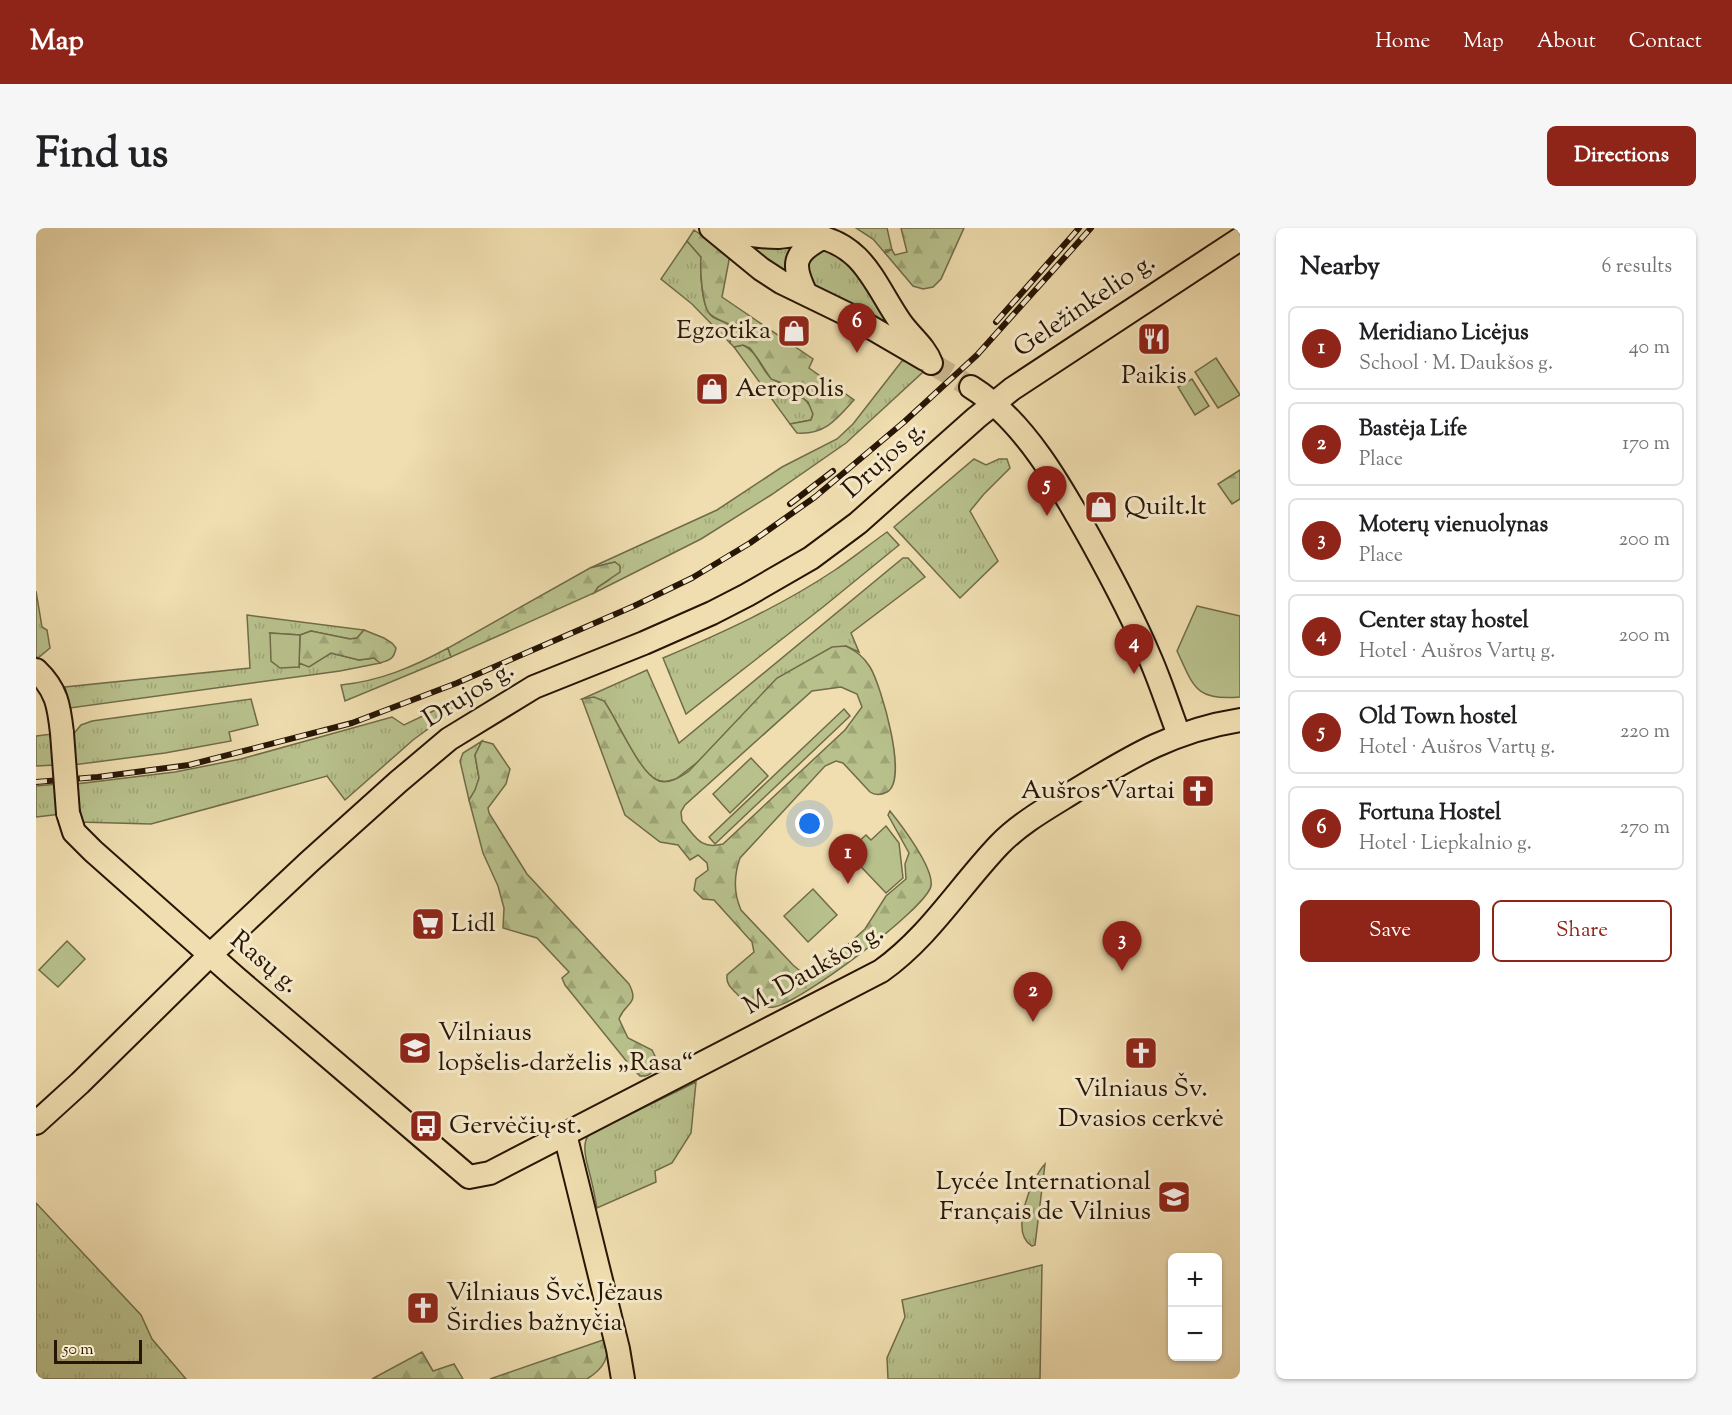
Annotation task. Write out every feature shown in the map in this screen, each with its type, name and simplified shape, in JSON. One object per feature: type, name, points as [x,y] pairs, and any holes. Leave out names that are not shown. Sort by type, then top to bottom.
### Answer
[{"type":"main road","points":[[711,228],[760,269],[853,317],[931,363],[927,351],[900,320],[872,273],[859,258],[842,245],[808,235],[779,237],[749,235],[724,228]]},
{"type":"main road","points":[[806,294],[798,278],[796,262],[800,253],[807,246],[822,238]]},
{"type":"main road","name":"Geležinkelio g.","points":[[993,404],[1086,339],[1240,239]]},
{"type":"main road","points":[[971,387],[1012,421],[1043,461],[1077,514],[1145,646],[1179,735]]},
{"type":"main road","name":"Drujos g.","points":[[36,1123],[106,1058],[210,955],[389,790],[449,739],[534,687],[712,613],[747,596],[803,563],[858,523],[993,404]]},
{"type":"main road","name":"Rasų g.","points":[[36,670],[52,688],[57,699],[70,825],[79,838],[210,955],[469,1177],[490,1173],[565,1134]]},
{"type":"main road","name":"M. Daukšos g.","points":[[565,1134],[881,971],[923,934],[1000,844],[1047,808],[1124,760],[1179,735],[1240,720]]},
{"type":"main road","points":[[565,1134],[618,1349],[623,1379]]},
{"type":"green space","points":[[856,228],[887,228],[892,250],[886,250],[885,253],[873,239]]},
{"type":"green space","points":[[901,228],[964,228],[941,279],[933,287],[923,289],[913,286],[885,253],[890,250],[895,255],[907,252]]},
{"type":"green space","points":[[694,230],[730,255],[722,297],[813,359],[809,368],[854,400],[830,424],[815,431],[797,433],[790,424],[811,420],[813,414],[808,402],[782,383],[771,379],[750,348],[743,345],[734,347],[730,343],[732,333],[730,325],[714,317],[707,309],[701,278],[701,257],[687,241]]},
{"type":"green space","points":[[687,241],[701,257],[702,289],[706,306],[713,317],[730,325],[732,332],[730,343],[692,304],[661,279]]},
{"type":"green space","points":[[749,241],[803,241],[790,275],[748,247]]},
{"type":"green space","points":[[819,247],[846,257],[898,330],[813,287],[801,267]]},
{"type":"green space","points":[[743,345],[756,356],[771,378],[784,384],[806,400],[813,414],[811,420],[790,424],[734,347]]},
{"type":"green space","points":[[1216,358],[1240,395],[1218,408],[1195,372]]},
{"type":"green space","points":[[906,360],[923,372],[846,443],[771,495],[701,539],[594,593],[620,567],[615,562],[590,568],[717,510],[782,467],[837,439],[853,424],[902,361]]},
{"type":"green space","points":[[1192,379],[1209,406],[1195,415],[1178,387]]},
{"type":"green space","points":[[974,459],[986,465],[999,459],[1007,459],[1010,468],[970,511],[998,561],[960,598],[894,527]]},
{"type":"green space","points":[[1240,470],[1240,499],[1232,504],[1218,484]]},
{"type":"green space","points":[[887,532],[899,545],[686,714],[663,658],[729,629],[794,595],[835,570]]},
{"type":"green space","points":[[903,558],[908,558],[925,577],[851,633],[859,652],[846,646],[676,779],[662,781],[650,775],[636,757],[604,701],[582,699],[647,670],[679,743]]},
{"type":"green space","points":[[615,562],[620,566],[620,572],[598,587],[594,593],[451,657],[448,648],[590,568]]},
{"type":"green space","points":[[36,591],[42,627],[47,630],[50,648],[38,658],[36,656]]},
{"type":"green space","points":[[1197,606],[1240,616],[1240,697],[1214,697],[1198,689],[1177,651]]},
{"type":"green space","points":[[247,615],[364,630],[357,638],[350,639],[311,631],[300,635],[270,633],[299,667],[299,663],[309,666],[331,653],[359,660],[374,658],[380,663],[340,671],[70,708],[65,687],[250,668]]},
{"type":"green space","points":[[364,630],[392,643],[396,648],[394,655],[380,663],[374,658],[359,660],[331,653],[309,667],[299,663],[300,635],[311,631],[350,639],[357,638]]},
{"type":"green space","points":[[270,633],[300,635],[299,667],[280,668],[271,661]]},
{"type":"green space","points":[[846,646],[856,652],[867,663],[875,677],[891,732],[895,770],[893,784],[887,792],[874,794],[843,763],[836,761],[825,766],[740,858],[735,884],[741,910],[805,975],[822,968],[865,929],[886,896],[906,879],[905,864],[909,853],[888,815],[890,811],[923,858],[931,878],[931,886],[924,898],[908,914],[834,973],[788,1002],[774,1007],[756,1006],[743,1001],[727,981],[727,975],[754,952],[752,942],[714,900],[703,899],[694,890],[696,879],[708,870],[707,863],[698,855],[690,860],[678,845],[660,842],[625,815],[582,699],[594,697],[604,701],[644,768],[652,777],[667,782],[689,771],[777,678],[832,647]],"holes":[[[841,687],[857,694],[862,707],[845,730],[723,844],[704,844],[682,821],[681,812],[685,805],[812,691]]]},
{"type":"green space","points":[[448,648],[451,657],[345,701],[341,685],[396,672]]},
{"type":"green space","points":[[251,699],[258,725],[229,732],[231,741],[165,753],[73,765],[71,737],[81,725],[92,721]]},
{"type":"green space","points":[[450,703],[454,710],[413,740],[345,800],[327,776],[151,824],[79,822],[76,784],[175,772],[241,759],[392,717],[404,725]]},
{"type":"green space","points":[[844,709],[850,716],[715,844],[709,837]]},
{"type":"green space","points":[[52,734],[55,765],[36,766],[36,736]]},
{"type":"green space","points":[[482,741],[475,755],[479,778],[476,790],[469,800],[460,761],[463,753]]},
{"type":"green space","points":[[482,741],[493,744],[510,769],[506,784],[488,808],[489,813],[527,874],[629,984],[632,1000],[619,1019],[628,1038],[652,1050],[657,1060],[650,1074],[640,1076],[632,1068],[565,985],[562,978],[569,972],[537,938],[503,928],[504,908],[498,886],[483,853],[469,800],[479,778],[475,755]]},
{"type":"green space","points":[[751,758],[768,776],[730,813],[713,794]]},
{"type":"green space","points":[[58,784],[61,814],[36,817],[36,786]]},
{"type":"green space","points":[[886,826],[899,843],[903,878],[886,893],[847,852],[866,835],[871,840]]},
{"type":"green space","points":[[813,889],[837,915],[808,942],[784,916]]},
{"type":"green space","points":[[67,941],[85,959],[58,987],[39,970]]},
{"type":"green space","points":[[696,1082],[691,1133],[672,1163],[655,1171],[656,1182],[597,1208],[585,1155],[586,1140],[589,1134],[594,1129],[614,1122]]},
{"type":"green space","points":[[1045,1164],[1035,1245],[1032,1246],[1025,1239],[1022,1218],[1034,1181]]},
{"type":"green space","points":[[36,1203],[141,1315],[152,1339],[186,1379],[36,1379]]},
{"type":"green space","points":[[1042,1265],[1040,1379],[888,1379],[887,1358],[905,1317],[902,1300]]},
{"type":"green space","points":[[606,1339],[607,1351],[604,1362],[587,1379],[490,1379]]},
{"type":"green space","points":[[422,1352],[433,1371],[454,1364],[463,1379],[372,1379]]},
{"type":"tunnel","points":[[931,363],[971,387]]},
{"type":"railway","points":[[996,322],[1079,228]]},
{"type":"railway","points":[[36,782],[98,777],[189,765],[352,723],[457,683],[634,606],[692,578],[750,543],[815,497],[904,422],[977,355],[1091,228]]},
{"type":"railway","points":[[790,504],[833,471]]},
{"type":"place","name":"Egzotika","points":[[794,331]]},
{"type":"place","name":"Paikis","points":[[1154,339]]},
{"type":"place","name":"Fortuna Hostel","points":[[857,353]]},
{"type":"place","name":"Aeropolis","points":[[712,389]]},
{"type":"place","name":"Quilt.lt","points":[[1101,507]]},
{"type":"place","name":"Old Town hostel","points":[[1047,516]]},
{"type":"place","name":"Center stay hostel","points":[[1134,674]]},
{"type":"place","name":"Aušros Vartai","points":[[1198,791]]},
{"type":"place","name":"Meridiano Licėjus","points":[[848,884]]},
{"type":"place","name":"Lidl","points":[[428,924]]},
{"type":"place","name":"Moterų vienuolynas","points":[[1122,971]]},
{"type":"place","name":"Bastėja Life","points":[[1033,1022]]},
{"type":"place","name":"Vilniaus lopšelis-darželis „Rasa“","points":[[415,1048]]},
{"type":"place","name":"Vilniaus Šv. Dvasios cerkvė","points":[[1141,1053]]},
{"type":"place","name":"Gervėčių st.","points":[[426,1126]]},
{"type":"place","name":"Lycée International Français de Vilnius","points":[[1174,1197]]},
{"type":"place","name":"Vilniaus Švč. Jėzaus Širdies bažnyčia","points":[[423,1308]]}]
